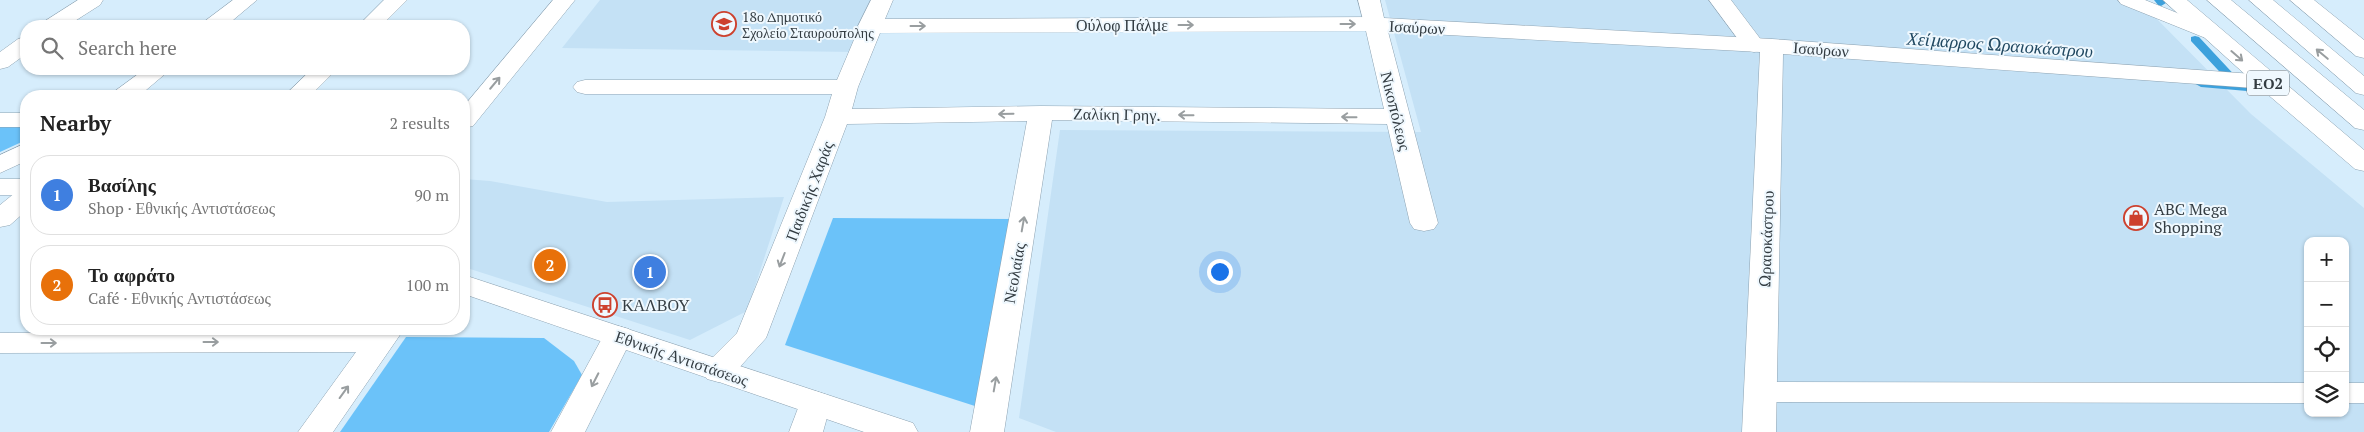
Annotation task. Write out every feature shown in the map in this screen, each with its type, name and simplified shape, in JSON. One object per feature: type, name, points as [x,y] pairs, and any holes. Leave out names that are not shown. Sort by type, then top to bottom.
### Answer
[{"type":"main road","points":[[62,20],[92,0]]},
{"type":"main road","points":[[221,20],[246,0]]},
{"type":"main road","points":[[375,20],[396,0]]},
{"type":"main road","points":[[470,114],[564,0]]},
{"type":"main road","name":"Παιδικής Χαράς","points":[[718,371],[751,338],[837,117],[846,87],[882,0]]},
{"type":"main road","name":"Νικοπόλεως","points":[[1369,0],[1424,223]]},
{"type":"main road","points":[[1720,0],[1763,45]]},
{"type":"main road","name":"ΕΟ2","points":[[2174,0],[2266,82],[2364,163]]},
{"type":"main road","name":"ΕΟ2","points":[[2218,0],[2364,123]]},
{"type":"main road","points":[[2260,0],[2364,88]]},
{"type":"main road","points":[[2301,0],[2364,52]]},
{"type":"main road","name":"Ούλοφ Πάλμε","points":[[870,26],[1375,24]]},
{"type":"main road","name":"Ισαύρων","points":[[1375,24],[1763,45],[2266,82]]},
{"type":"main road","name":"Ωραιοκάστρου","points":[[1759,432],[1763,45]]},
{"type":"main road","points":[[0,62],[20,48]]},
{"type":"main road","points":[[132,90],[151,75]]},
{"type":"main road","points":[[302,90],[319,75]]},
{"type":"main road","points":[[585,87],[846,87]]},
{"type":"main road","name":"Ζαλίκη Γρηγ.","points":[[837,117],[1041,113],[1398,117]]},
{"type":"main road","name":"Νεολαίας","points":[[987,432],[1041,113]]},
{"type":"main road","points":[[0,165],[20,154]]},
{"type":"main road","points":[[0,187],[20,187]]},
{"type":"main road","points":[[0,220],[20,203]]},
{"type":"main road","name":"Εθνικής Αντιστάσεως","points":[[470,286],[718,371],[811,418],[900,432]]},
{"type":"main road","points":[[0,343],[385,335]]},
{"type":"main road","points":[[315,432],[385,335]]},
{"type":"main road","points":[[568,432],[618,336]]},
{"type":"lane","points":[[2128,0],[2130,3],[2210,32]]},
{"type":"lane","points":[[0,120],[20,120]]},
{"type":"lane","points":[[1760,392],[2304,393]]},
{"type":"lane","points":[[2349,393],[2364,393]]},
{"type":"shaded area","name":"18ο Δημοτικό Σχολείο Σταυρούπολης","points":[[600,0],[878,0],[855,52],[562,48]]},
{"type":"shaded area","points":[[1385,0],[2138,0],[2251,114],[2364,208],[2364,432],[1056,432],[1019,418],[1060,130],[1421,132]]},
{"type":"shaded area","points":[[0,122],[20,122],[20,143],[0,152]]},
{"type":"shaded area","points":[[470,179],[490,181],[607,202],[784,197],[747,311],[690,340],[470,269]]},
{"type":"shaded area","points":[[833,218],[1012,219],[978,407],[785,345]]},
{"type":"shaded area","points":[[406,337],[544,338],[574,361],[582,375],[549,432],[340,432]]},
{"type":"waterway","points":[[2195,39],[2237,84]]},
{"type":"waterway","points":[[2189,76],[2201,84],[2243,89]]},
{"type":"place","name":"18ο Δημοτικό Σχολείο Σταυρούπολης","points":[[724,24]]},
{"type":"place","name":"ABC Mega Shopping","points":[[2136,218]]},
{"type":"place","name":"Το αφράτο","points":[[550,265]]},
{"type":"place","name":"Βασίλης","points":[[650,272]]},
{"type":"place","name":"ΚΑΛΒΟΥ","points":[[605,305]]},
{"type":"water label","name":"Χείμαρρος Ωραιοκάστρου","points":[[2000,44]]}]
